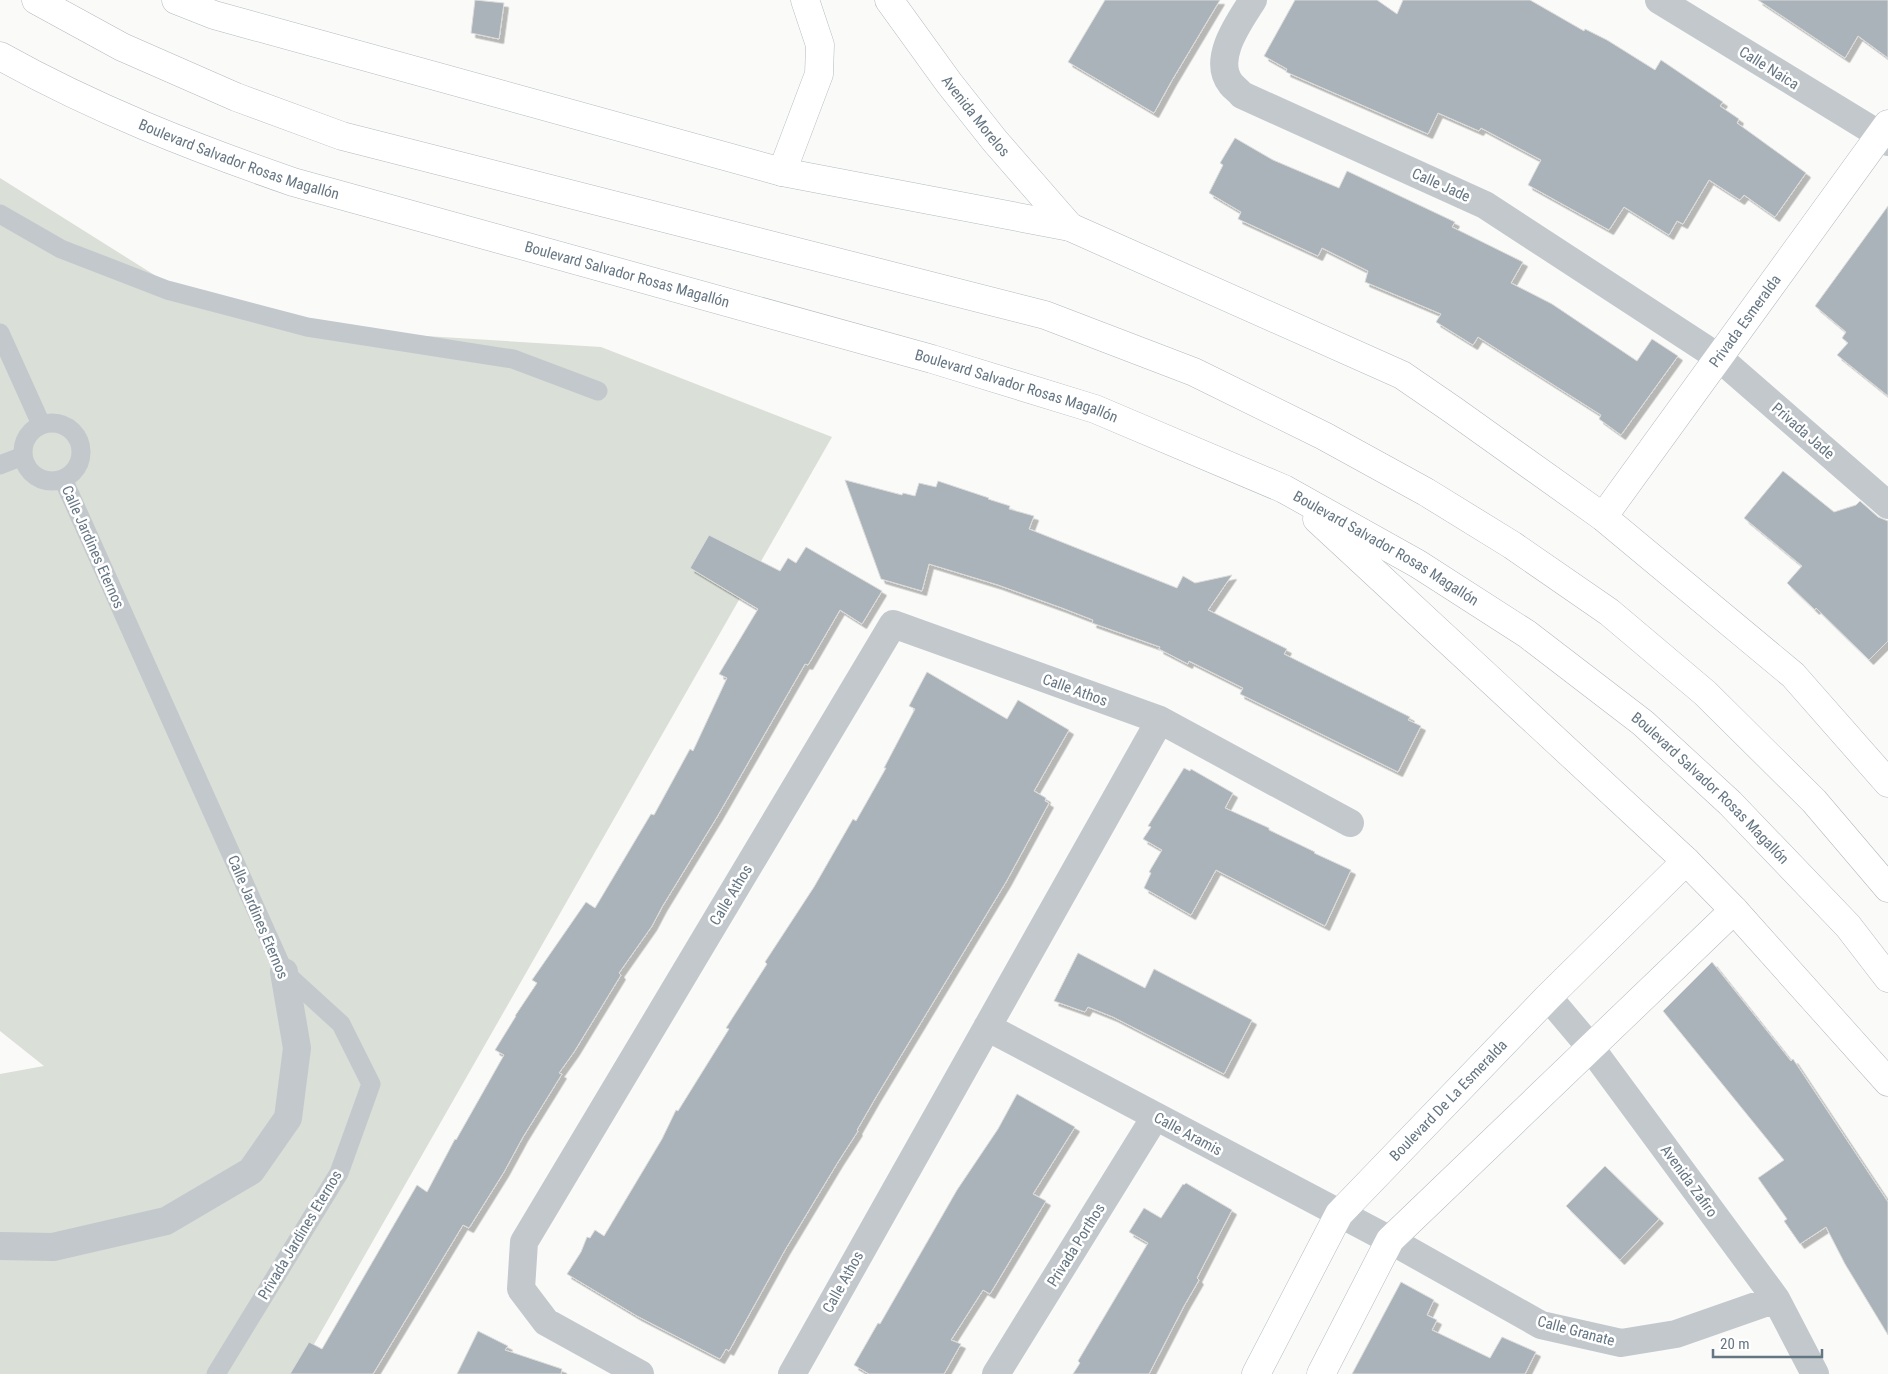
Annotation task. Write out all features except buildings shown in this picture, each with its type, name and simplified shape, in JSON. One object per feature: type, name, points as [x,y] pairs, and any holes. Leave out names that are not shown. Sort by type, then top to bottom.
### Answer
[{"type":"main road","points":[[36,0],[122,48],[236,97],[342,136],[1045,315],[1202,376],[1324,436],[1426,492],[1512,545],[1609,612],[1712,700],[1814,801],[1888,888]]},
{"type":"main road","points":[[176,0],[214,15],[782,172],[1070,227],[1402,375],[1602,518],[1793,676],[1888,783]]},
{"type":"main road","points":[[782,172],[818,74],[820,44],[805,0]]},
{"type":"main road","name":"Avenida Morelos","points":[[889,0],[948,84],[1070,227]]},
{"type":"main road","name":"Boulevard Salvador Rosas Magallón","points":[[0,56],[47,82],[124,118],[211,153],[293,182],[932,359],[1095,409],[1284,489],[1418,564],[1527,634],[1643,723],[1730,803],[1848,926],[1888,978]]},
{"type":"main road","name":"Privada Esmeralda","points":[[1602,518],[1718,357],[1885,134]]},
{"type":"main road","points":[[1284,489],[1686,861],[1734,910],[1888,1082]]},
{"type":"main road","name":"Boulevard De La Esmeralda","points":[[1256,1374],[1339,1214],[1548,997],[1686,861]]},
{"type":"main road","points":[[1321,1374],[1390,1240],[1734,910]]},
{"type":"street","name":"Calle Jade","points":[[1253,0],[1225,49],[1225,66],[1229,83],[1242,95],[1485,205],[1718,357]]},
{"type":"street","name":"Calle Naica","points":[[1659,0],[1885,134]]},
{"type":"street","name":"Privada Jade","points":[[1718,357],[1888,505]]},
{"type":"street","name":"Calle Athos","points":[[640,1374],[546,1322],[521,1288],[524,1242],[893,624],[1160,720],[1350,823]]},
{"type":"street","name":"Calle Athos","points":[[792,1374],[1160,720]]},
{"type":"street","name":"Calle Jardines Eternos","points":[[0,1246],[53,1247],[166,1220],[250,1171],[288,1118],[297,1048],[284,972]]},
{"type":"street","name":"Avenida Zafiro","points":[[1548,997],[1591,1048],[1776,1299],[1815,1374]]},
{"type":"street","name":"Calle Aramis","points":[[987,1026],[1155,1117],[1390,1240]]},
{"type":"street","name":"Privada Porthos","points":[[996,1374],[1155,1117]]},
{"type":"street","name":"Calle Granate","points":[[1390,1240],[1540,1325],[1621,1343],[1676,1334],[1776,1299]]},
{"type":"lane","points":[[0,214],[61,248],[167,290],[307,327],[513,359],[598,391]]},
{"type":"lane","points":[[0,333],[8,367],[41,424]]},
{"type":"lane","points":[[54,422],[67,426],[76,435],[81,448],[80,460],[74,472],[63,479],[50,481],[37,477],[28,468],[23,456],[24,443],[30,432],[41,424],[54,422]]},
{"type":"lane","points":[[0,465],[23,456]]},
{"type":"lane","name":"Calle Jardines Eternos","points":[[63,479],[284,972]]},
{"type":"lane","name":"Privada Jardines Eternos","points":[[216,1374],[339,1173],[371,1084],[341,1024],[284,972]]},
{"type":"shaded area","points":[[0,178],[199,303],[410,335],[601,347],[832,437],[297,1374],[0,1374],[0,1074],[44,1066],[0,1031]]}]
